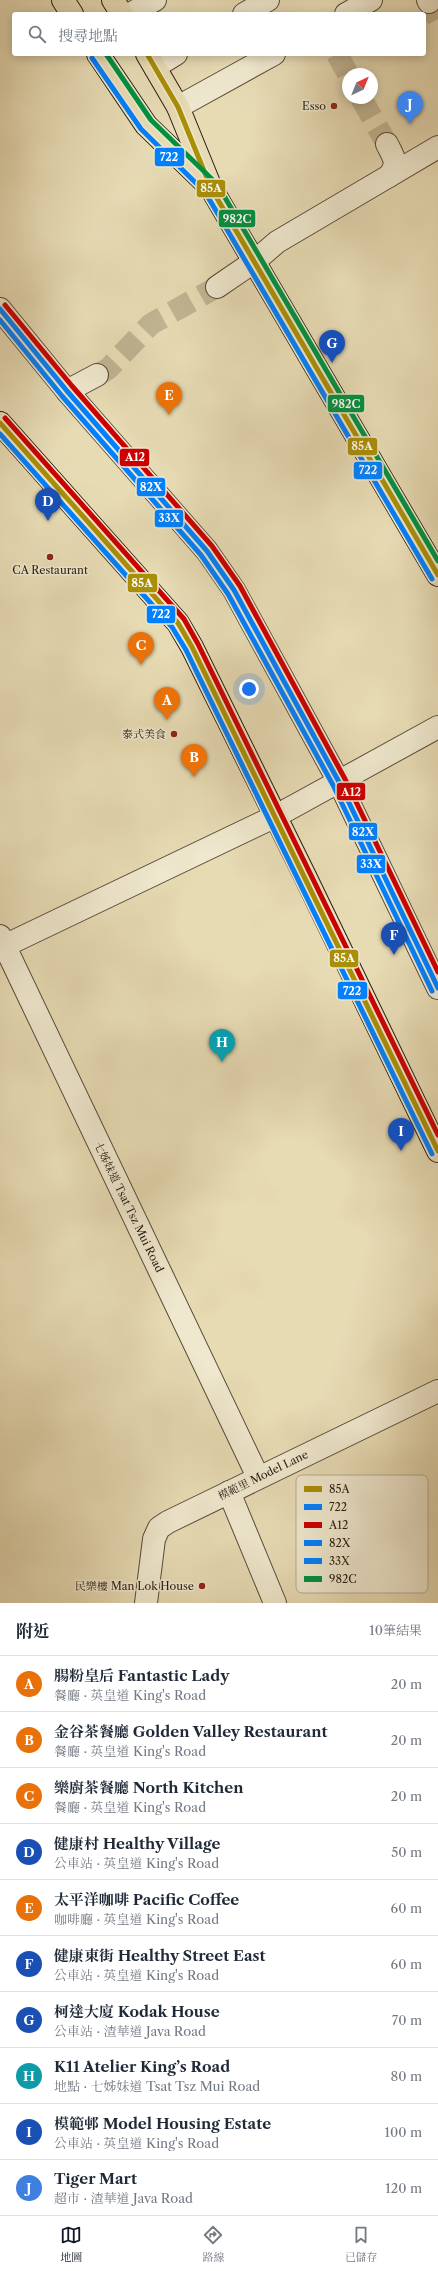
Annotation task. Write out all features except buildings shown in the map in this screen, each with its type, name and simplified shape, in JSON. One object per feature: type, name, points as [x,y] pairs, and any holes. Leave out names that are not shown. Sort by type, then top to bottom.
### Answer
[{"type":"main road","points":[[63,0],[71,12]]},
{"type":"main road","points":[[113,0],[121,12]]},
{"type":"main road","points":[[99,56],[146,125],[211,188]]},
{"type":"main road","points":[[151,60],[178,107],[211,188],[438,575]]},
{"type":"main road","points":[[0,423],[156,596],[178,623],[192,647],[276,816],[438,1151]]},
{"type":"street","points":[[134,12],[155,0]]},
{"type":"street","points":[[247,12],[268,0]]},
{"type":"street","points":[[350,12],[371,0]]},
{"type":"street","points":[[151,60],[168,56]]},
{"type":"street","points":[[178,107],[270,56]]},
{"type":"street","points":[[387,144],[394,158],[395,168],[388,176]]},
{"type":"street","points":[[217,287],[255,261],[277,242],[438,147]]},
{"type":"street","points":[[0,309],[67,391],[207,551],[230,584],[339,782],[438,988]]},
{"type":"street","points":[[67,391],[98,375]]},
{"type":"street","points":[[2,943],[276,816],[438,727]]},
{"type":"street","name":"七姊妹道 Tsat Tsz Mui Road","points":[[2,943],[258,1477]]},
{"type":"street","name":"模範里 Model Lane","points":[[146,1603],[153,1547],[159,1528],[168,1522],[258,1477],[438,1391]]},
{"type":"street","points":[[229,1492],[275,1603]]},
{"type":"tunnel","points":[[429,2],[438,19]]},
{"type":"tunnel","points":[[338,56],[345,68]]},
{"type":"tunnel","points":[[364,104],[387,144]]},
{"type":"tunnel","points":[[97,375],[108,369],[151,324],[217,287]]},
{"type":"transit line","name":"982C","points":[[107,56],[151,120],[217,184],[438,561]]},
{"type":"transit line","name":"85A","points":[[148,56],[178,107],[211,188],[438,575]]},
{"type":"transit line","name":"722","points":[[92,58],[141,129],[205,192],[432,579]]},
{"type":"transit line","name":"A12","points":[[5,305],[72,386],[212,546],[240,586],[345,779],[438,972]]},
{"type":"transit line","name":"82X","points":[[0,309],[67,391],[207,551],[234,590],[339,782],[438,988]]},
{"type":"transit line","name":"33X","points":[[0,320],[62,396],[201,555],[228,594],[333,785],[432,991]]},
{"type":"transit line","name":"A12","points":[[5,418],[184,619],[198,644],[438,1135]]},
{"type":"transit line","name":"85A","points":[[0,423],[178,623],[192,647],[438,1151]]},
{"type":"transit line","name":"722","points":[[0,434],[172,627],[186,650],[432,1154]]},
{"type":"place","name":"Esso","points":[[334,106]]},
{"type":"place","name":"Tiger Mart","points":[[410,124]]},
{"type":"place","name":"柯達大廈 Kodak House","points":[[332,363]]},
{"type":"place","name":"太平洋咖啡 Pacific Coffee","points":[[169,415]]},
{"type":"place","name":"健康村 Healthy Village","points":[[48,521]]},
{"type":"place","name":"CA Restaurant","points":[[50,557]]},
{"type":"place","name":"樂廚茶餐廳 North Kitchen","points":[[141,665]]},
{"type":"place","name":"腸粉皇后 Fantastic Lady","points":[[167,720]]},
{"type":"place","name":"泰式美食","points":[[174,734]]},
{"type":"place","name":"金谷茶餐廳 Golden Valley Restaurant","points":[[194,777]]},
{"type":"place","name":"健康東街 Healthy Street East","points":[[394,955]]},
{"type":"place","name":"K11 Atelier King’s Road","points":[[222,1062]]},
{"type":"place","name":"模範邨 Model Housing Estate","points":[[401,1151]]},
{"type":"place","name":"民樂樓 Man Lok House","points":[[202,1586]]}]
